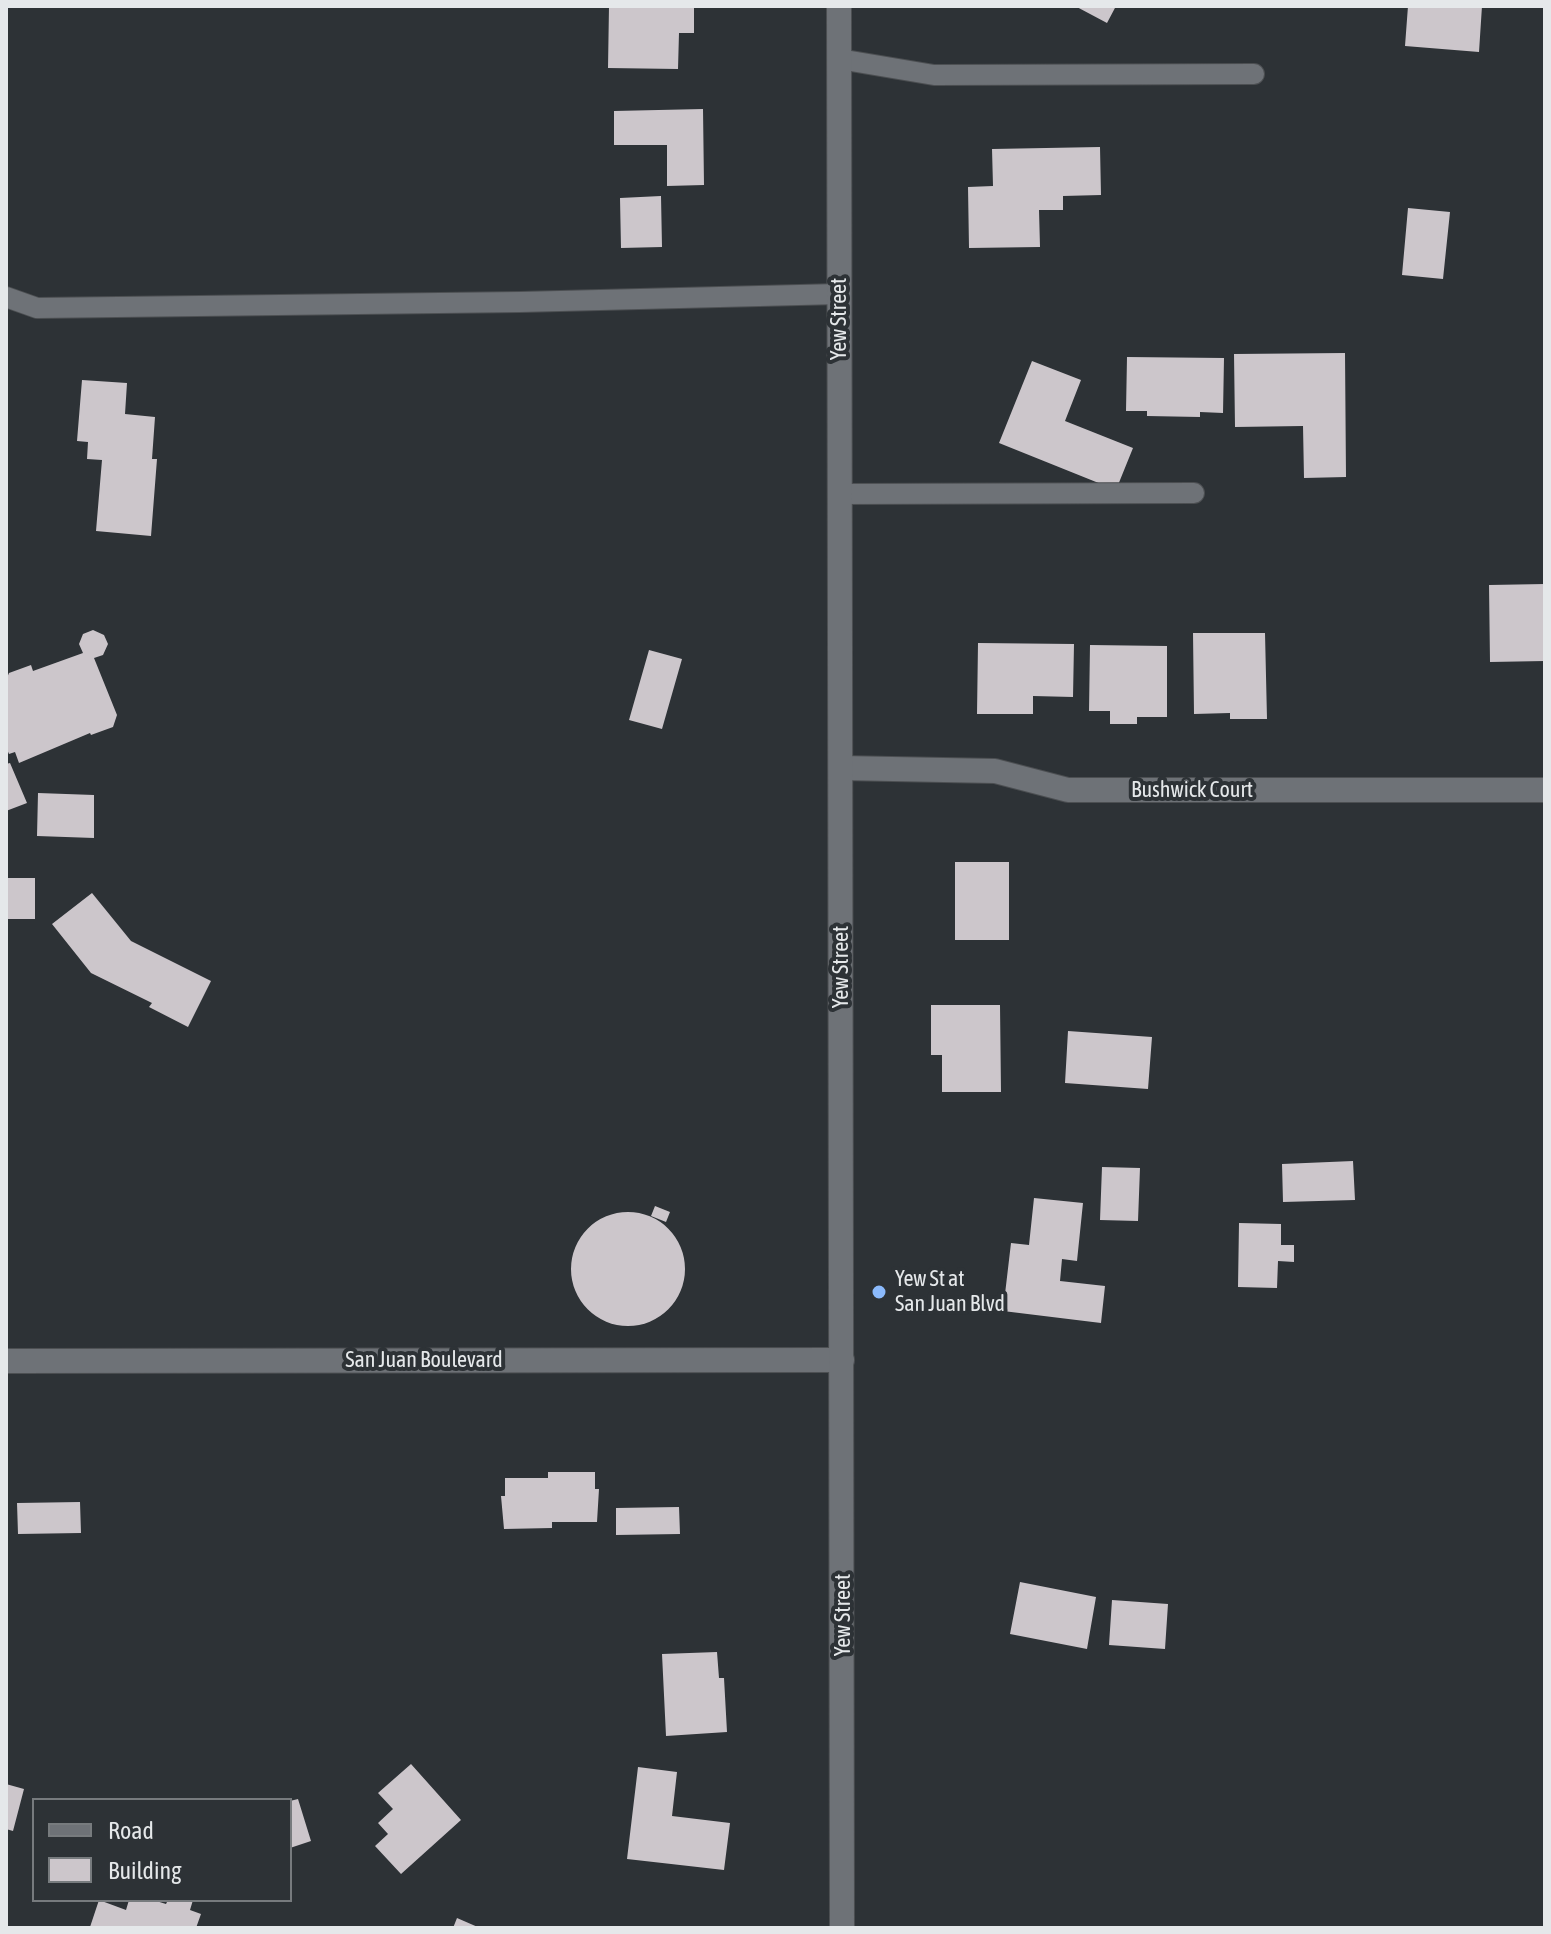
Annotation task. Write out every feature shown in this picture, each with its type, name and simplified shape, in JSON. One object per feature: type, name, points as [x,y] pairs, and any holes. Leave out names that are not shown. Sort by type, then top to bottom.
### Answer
[{"type":"street","name":"Yew Street","points":[[839,6],[842,1928]]},
{"type":"street","name":"Bushwick Court","points":[[841,768],[995,771],[1068,790],[1545,790]]},
{"type":"street","name":"San Juan Boulevard","points":[[6,1361],[842,1360]]},
{"type":"lane","points":[[839,59],[934,75],[1254,74]]},
{"type":"lane","points":[[6,297],[37,308],[520,302],[839,294]]},
{"type":"lane","points":[[840,494],[1194,493]]},
{"type":"building","points":[[609,6],[694,6],[694,33],[679,33],[678,69],[608,68]]},
{"type":"building","points":[[1075,6],[1116,6],[1107,23]]},
{"type":"building","points":[[1408,6],[1482,6],[1479,52],[1405,46]]},
{"type":"building","points":[[703,109],[704,185],[667,186],[667,145],[614,145],[614,111]]},
{"type":"building","points":[[1100,147],[1101,195],[1063,196],[1063,210],[1039,210],[1040,247],[969,248],[968,187],[993,186],[992,149]]},
{"type":"building","points":[[661,196],[662,247],[621,248],[620,198]]},
{"type":"building","points":[[1408,208],[1450,212],[1443,279],[1402,275]]},
{"type":"building","points":[[1345,353],[1346,477],[1304,478],[1303,426],[1235,427],[1234,354]]},
{"type":"building","points":[[1127,357],[1224,358],[1223,413],[1200,412],[1200,417],[1147,416],[1147,411],[1126,411]]},
{"type":"building","points":[[1032,361],[1081,380],[1065,421],[1133,448],[1116,490],[999,443]]},
{"type":"building","points":[[82,380],[127,383],[125,414],[155,417],[152,459],[157,459],[151,536],[96,531],[102,460],[87,459],[88,442],[77,441]]},
{"type":"building","points":[[1545,584],[1545,661],[1490,662],[1489,585]]},
{"type":"building","points":[[93,630],[104,635],[108,644],[103,655],[94,658],[117,715],[113,727],[90,733],[19,763],[15,752],[9,754],[6,747],[6,680],[9,673],[31,665],[33,671],[83,653],[79,644],[83,634]]},
{"type":"building","points":[[1193,633],[1265,633],[1267,719],[1230,719],[1230,713],[1194,714]]},
{"type":"building","points":[[978,643],[1074,644],[1073,697],[1033,696],[1033,714],[977,714]]},
{"type":"building","points":[[1090,645],[1167,646],[1167,717],[1137,717],[1137,724],[1110,724],[1110,711],[1089,711]]},
{"type":"building","points":[[649,650],[682,659],[662,729],[629,720]]},
{"type":"building","points":[[10,763],[27,803],[6,811],[6,764]]},
{"type":"building","points":[[38,793],[94,795],[94,838],[37,836]]},
{"type":"building","points":[[955,862],[1009,862],[1009,940],[955,940]]},
{"type":"building","points":[[6,878],[35,878],[35,919],[6,919]]},
{"type":"building","points":[[92,893],[131,941],[211,981],[188,1027],[149,1007],[152,1003],[91,973],[52,924]]},
{"type":"building","points":[[931,1005],[1000,1005],[1001,1092],[942,1092],[942,1055],[931,1055]]},
{"type":"building","points":[[1068,1031],[1152,1037],[1148,1089],[1065,1083]]},
{"type":"building","points":[[1353,1161],[1355,1200],[1283,1202],[1282,1164]]},
{"type":"building","points":[[1102,1167],[1140,1168],[1138,1221],[1100,1220]]},
{"type":"building","points":[[1034,1198],[1083,1203],[1077,1261],[1062,1259],[1060,1281],[1105,1286],[1101,1323],[1003,1311],[1011,1243],[1029,1245]]},
{"type":"building","points":[[655,1206],[670,1212],[666,1222],[651,1216]]},
{"type":"building","points":[[628,1212],[650,1217],[668,1229],[680,1247],[685,1269],[680,1291],[668,1309],[650,1321],[628,1326],[606,1321],[588,1309],[576,1291],[571,1269],[576,1247],[588,1229],[606,1217]]},
{"type":"building","points":[[1239,1223],[1281,1224],[1281,1245],[1294,1245],[1294,1262],[1278,1261],[1277,1288],[1238,1287]]},
{"type":"building","points":[[548,1472],[595,1472],[595,1489],[599,1489],[597,1522],[552,1522],[552,1528],[504,1529],[501,1496],[505,1496],[505,1478],[548,1478]]},
{"type":"building","points":[[80,1502],[81,1533],[18,1534],[17,1503]]},
{"type":"building","points":[[679,1507],[680,1534],[616,1535],[616,1508]]},
{"type":"building","points":[[1020,1582],[1096,1597],[1087,1649],[1010,1634]]},
{"type":"building","points":[[1112,1600],[1168,1604],[1165,1649],[1109,1645]]},
{"type":"building","points":[[717,1652],[719,1678],[724,1678],[727,1732],[666,1736],[662,1654]]},
{"type":"building","points":[[411,1764],[461,1820],[401,1874],[375,1846],[388,1834],[378,1823],[393,1809],[378,1793]]},
{"type":"building","points":[[638,1767],[677,1772],[672,1816],[730,1823],[724,1870],[627,1859]]},
{"type":"building","points":[[6,1784],[24,1789],[13,1831],[6,1829]]},
{"type":"building","points":[[298,1799],[311,1841],[292,1847],[292,1800]]},
{"type":"building","points":[[98,1902],[126,1910],[128,1902],[192,1902],[190,1910],[201,1914],[196,1928],[90,1927]]},
{"type":"building","points":[[457,1918],[480,1928],[453,1928]]},
{"type":"place","name":"Yew St at San Juan Blvd","points":[[879,1292]]}]
